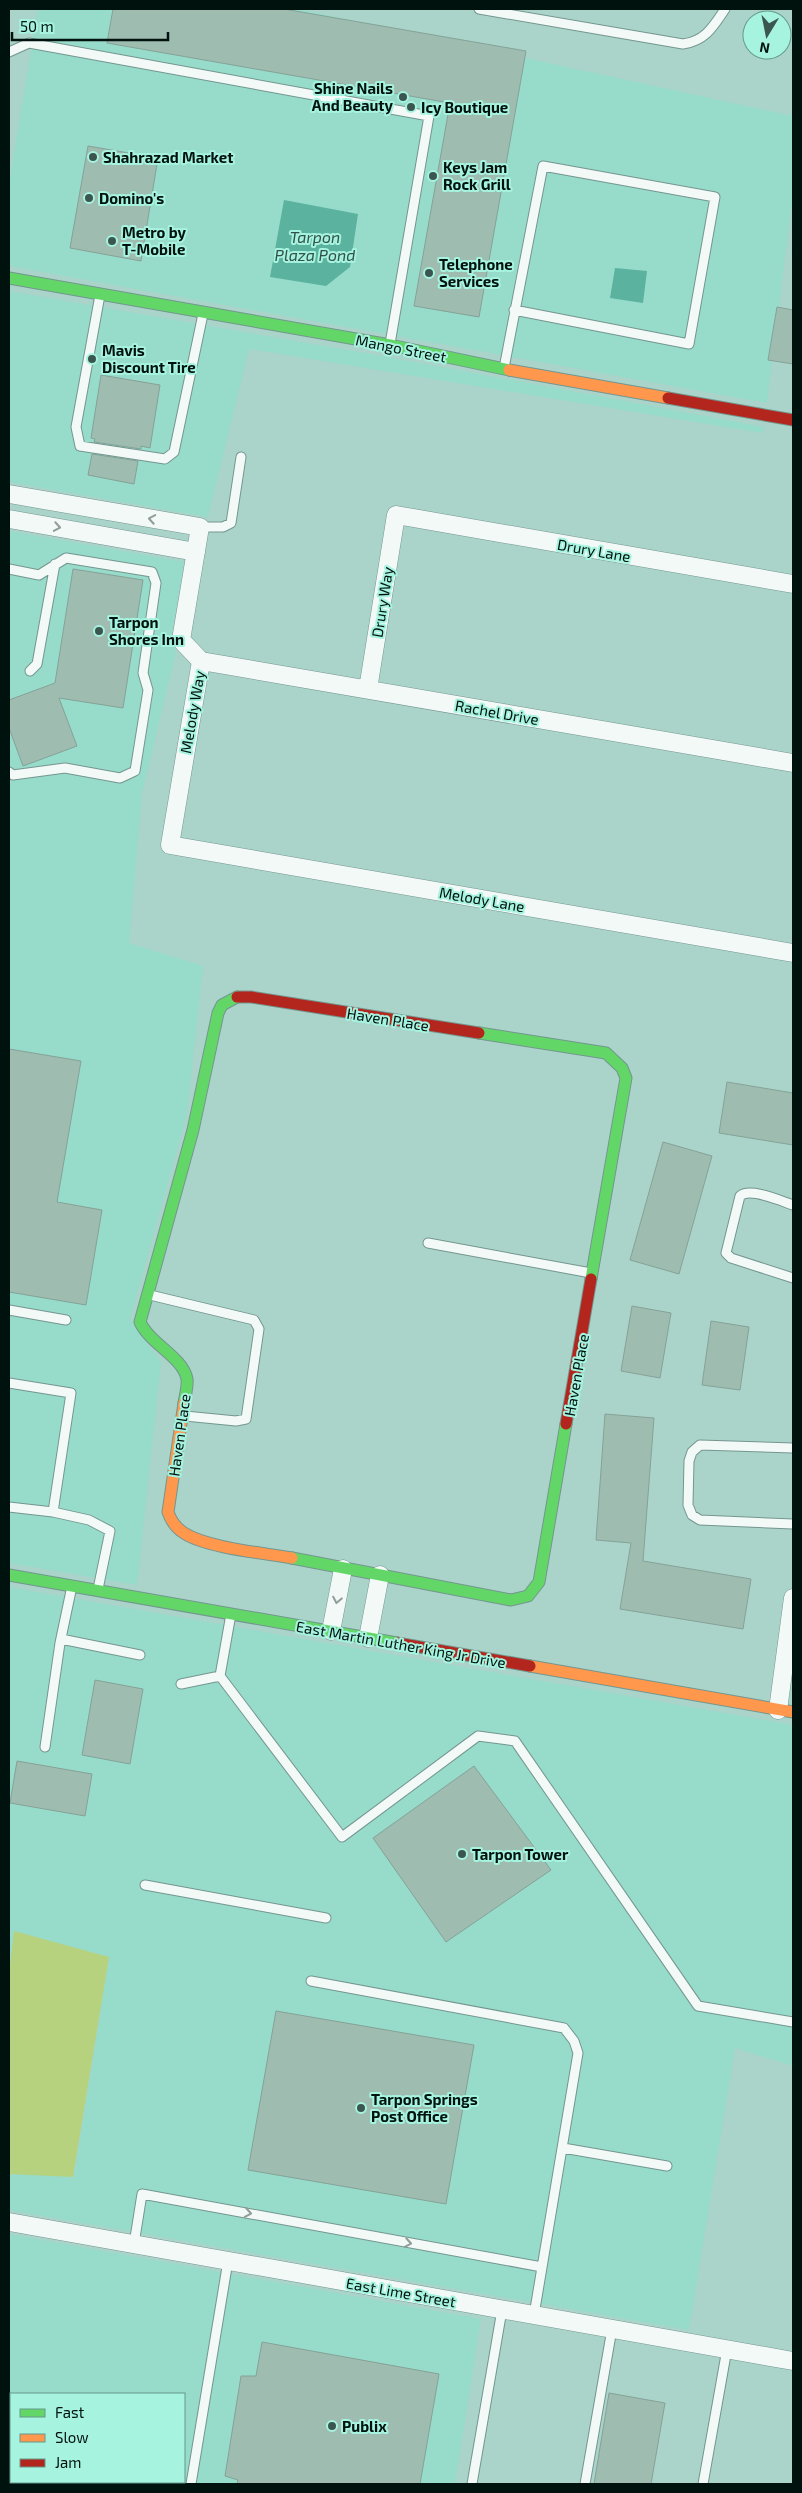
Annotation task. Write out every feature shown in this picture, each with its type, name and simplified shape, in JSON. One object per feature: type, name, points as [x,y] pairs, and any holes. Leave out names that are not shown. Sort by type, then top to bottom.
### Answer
[{"type":"street","name":"Mango Street","points":[[9,278],[390,345],[504,369],[793,420]]},
{"type":"street","points":[[9,494],[200,527]]},
{"type":"street","name":"Drury Lane","points":[[396,516],[793,584]]},
{"type":"street","name":"Drury Way","points":[[368,689],[396,516]]},
{"type":"street","points":[[9,519],[196,552]]},
{"type":"street","name":"Melody Way","points":[[170,845],[201,661],[181,640],[200,527]]},
{"type":"street","name":"Rachel Drive","points":[[201,661],[793,763]]},
{"type":"street","name":"Melody Lane","points":[[170,845],[793,954]]},
{"type":"street","name":"Haven Place","points":[[251,997],[606,1053],[622,1068],[626,1078],[594,1274],[539,1582],[532,1594],[522,1600],[511,1600],[343,1569],[201,1540],[181,1533],[174,1526],[168,1512],[187,1380],[184,1369],[179,1361],[144,1332],[140,1322],[206,1083],[218,1014],[222,1005],[238,998],[251,997]]},
{"type":"street","points":[[331,1631],[343,1569]]},
{"type":"street","name":"East Martin Luther King Jr Drive","points":[[9,1575],[786,1711]]},
{"type":"street","points":[[368,1638],[380,1575]]},
{"type":"street","points":[[786,1711],[793,1598]]},
{"type":"street","name":"East Lime Street","points":[[9,2222],[793,2361]]},
{"type":"lane","points":[[479,9],[682,44],[693,43],[708,34],[725,9]]},
{"type":"lane","points":[[9,52],[29,43],[429,116],[390,345]]},
{"type":"lane","points":[[504,369],[514,310],[543,166],[715,197],[688,344],[514,310]]},
{"type":"lane","points":[[100,294],[76,427],[80,446],[165,459],[174,452],[204,312]]},
{"type":"lane","points":[[200,527],[223,527],[231,523],[242,457]]},
{"type":"lane","points":[[9,569],[39,575],[66,558],[152,572],[156,583],[143,673],[148,690],[135,771],[120,778],[65,768],[13,775],[9,772]]},
{"type":"lane","points":[[30,671],[37,664],[55,564]]},
{"type":"lane","points":[[793,1205],[752,1192],[744,1192],[740,1196],[726,1253],[731,1258],[793,1278]]},
{"type":"lane","points":[[428,1243],[594,1274]]},
{"type":"lane","points":[[148,1294],[254,1320],[259,1330],[246,1418],[236,1421],[182,1416]]},
{"type":"lane","points":[[9,1310],[66,1320]]},
{"type":"lane","points":[[9,1383],[71,1393],[53,1512]]},
{"type":"lane","points":[[793,1448],[700,1445],[692,1452],[689,1462],[688,1504],[692,1515],[700,1520],[793,1524]]},
{"type":"lane","points":[[9,1506],[53,1512],[89,1520],[110,1531],[98,1591]]},
{"type":"lane","points":[[45,1747],[61,1639],[72,1586]]},
{"type":"lane","points":[[231,1614],[220,1676],[342,1837],[478,1736],[515,1742],[698,2006],[793,2022]]},
{"type":"lane","points":[[61,1639],[140,1655]]},
{"type":"lane","points":[[181,1684],[220,1676]]},
{"type":"lane","points":[[145,1885],[326,1918]]},
{"type":"lane","points":[[311,1981],[564,2028],[574,2041],[578,2053],[534,2316]]},
{"type":"lane","points":[[563,2148],[667,2166]]},
{"type":"lane","points":[[134,2244],[142,2194],[542,2267]]},
{"type":"lane","points":[[191,2484],[228,2261]]},
{"type":"lane","points":[[472,2484],[502,2310]]},
{"type":"lane","points":[[584,2484],[612,2329]]},
{"type":"lane","points":[[703,2484],[726,2349]]},
{"type":"shaded area","points":[[38,9],[299,9],[793,116],[793,194],[767,403],[9,266],[9,184]]},
{"type":"shaded area","points":[[9,291],[388,357],[764,427],[763,433],[249,349],[208,517],[9,482]]},
{"type":"shaded area","points":[[9,531],[184,562],[171,639],[176,652],[142,793],[129,943],[203,966],[187,1114],[130,1319],[161,1362],[137,1585],[9,1563]]},
{"type":"shaded area","points":[[9,1587],[793,1725],[793,2066],[735,2048],[689,2330],[9,2210],[9,2174],[74,2176],[109,1958],[14,1932],[9,1974]]},
{"type":"shaded area","points":[[14,1931],[109,1957],[73,2177],[9,2174],[9,1974]]},
{"type":"shaded area","points":[[9,2234],[481,2319],[455,2484],[9,2484]]},
{"type":"water","name":"Tarpon Plaza Pond","points":[[284,200],[358,214],[350,267],[326,286],[270,277]]},
{"type":"water","points":[[615,268],[647,271],[643,303],[610,298]]},
{"type":"building","points":[[113,9],[284,9],[526,51],[479,317],[414,306],[450,103],[107,43]]},
{"type":"building","points":[[88,146],[158,158],[141,261],[70,248]]},
{"type":"building","points":[[777,307],[793,310],[793,364],[768,360]]},
{"type":"building","points":[[101,375],[160,385],[150,448],[141,446],[141,449],[94,442],[95,439],[91,438]]},
{"type":"building","points":[[92,454],[138,461],[134,484],[88,475]]},
{"type":"building","name":"Tarpon Shores Inn","points":[[73,569],[143,580],[123,708],[59,698],[77,746],[23,766],[9,728],[9,700],[55,683]]},
{"type":"building","points":[[9,1049],[81,1061],[57,1202],[102,1210],[86,1305],[9,1292]]},
{"type":"building","points":[[727,1082],[793,1093],[793,1145],[719,1133]]},
{"type":"building","points":[[663,1142],[712,1156],[679,1274],[630,1260]]},
{"type":"building","points":[[632,1306],[671,1313],[660,1378],[621,1371]]},
{"type":"building","points":[[711,1321],[749,1327],[740,1390],[702,1385]]},
{"type":"building","points":[[605,1414],[654,1418],[643,1561],[751,1579],[743,1629],[620,1609],[631,1543],[596,1540]]},
{"type":"building","points":[[95,1680],[143,1689],[130,1764],[82,1755]]},
{"type":"building","points":[[17,1761],[92,1774],[85,1816],[10,1803]]},
{"type":"building","name":"Tarpon Tower","points":[[474,1766],[551,1870],[446,1942],[373,1838]]},
{"type":"building","name":"Tarpon Springs Post Office","points":[[276,2011],[474,2045],[446,2204],[248,2170]]},
{"type":"building","name":"Publix","points":[[262,2342],[439,2374],[420,2484],[237,2484],[238,2480],[225,2476],[241,2376],[256,2376]]},
{"type":"building","points":[[609,2393],[665,2403],[651,2484],[594,2484]]},
{"type":"traffic: fast","points":[[9,278],[390,345],[509,370]]},
{"type":"traffic: fast","points":[[184,1403],[187,1388],[187,1379],[184,1371],[173,1357],[151,1337],[140,1322],[193,1130],[218,1013],[222,1005],[237,997]]},
{"type":"traffic: fast","points":[[479,1033],[606,1053],[622,1068],[626,1078],[591,1279]]},
{"type":"traffic: fast","points":[[292,1558],[511,1600],[528,1596],[539,1582],[566,1424]]},
{"type":"traffic: fast","points":[[9,1575],[397,1643]]},
{"type":"traffic: slow","points":[[509,370],[668,398]]},
{"type":"traffic: slow","points":[[184,1403],[168,1512],[174,1524],[184,1533],[207,1543],[292,1558]]},
{"type":"traffic: slow","points":[[530,1666],[793,1712]]},
{"type":"traffic: jam","points":[[668,398],[793,420]]},
{"type":"traffic: jam","points":[[237,997],[251,997],[479,1033]]},
{"type":"traffic: jam","points":[[566,1424],[591,1279]]},
{"type":"traffic: jam","points":[[397,1643],[530,1666]]},
{"type":"place","name":"Shine Nails And Beauty","points":[[403,97]]},
{"type":"place","name":"Icy Boutique","points":[[411,107]]},
{"type":"place","name":"Shahrazad Market","points":[[93,157]]},
{"type":"place","name":"Keys Jam Rock Grill","points":[[433,176]]},
{"type":"place","name":"Domino's","points":[[89,198]]},
{"type":"place","name":"Metro by T-Mobile","points":[[112,241]]},
{"type":"place","name":"Telephone Services","points":[[429,273]]},
{"type":"place","name":"Mavis Discount Tire","points":[[92,359]]},
{"type":"place","name":"Tarpon Shores Inn","points":[[99,631]]},
{"type":"place","name":"Tarpon Tower","points":[[462,1854]]},
{"type":"place","name":"Tarpon Springs Post Office","points":[[361,2108]]},
{"type":"place","name":"Publix","points":[[332,2426]]}]
